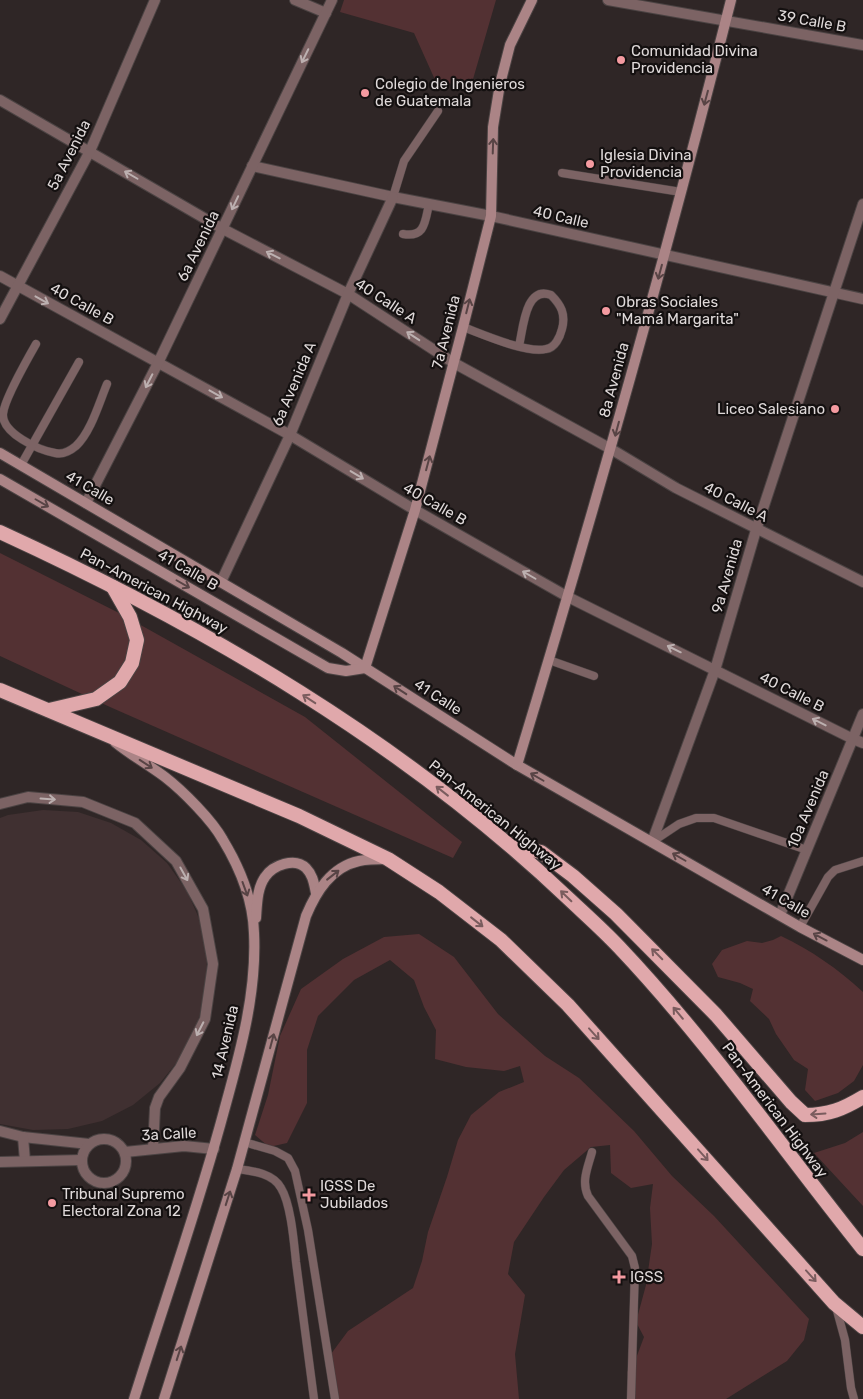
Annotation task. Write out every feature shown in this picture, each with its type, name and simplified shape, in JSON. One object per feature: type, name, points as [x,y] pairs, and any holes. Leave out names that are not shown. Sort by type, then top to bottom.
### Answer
[{"type":"highway","name":"Pan-American Highway","points":[[0,532],[113,587],[284,682],[383,746],[511,845],[618,945],[673,1007],[863,1250]]},
{"type":"highway","points":[[49,710],[96,698],[120,682],[132,663],[137,640],[130,617],[113,587]]},
{"type":"highway","points":[[0,690],[299,816],[388,859],[439,892],[501,940],[568,1005],[834,1303],[863,1327]]},
{"type":"highway","points":[[511,845],[541,852],[573,876],[616,914],[710,1008],[791,1102],[806,1115],[823,1115],[842,1109],[863,1097]]},
{"type":"main road","name":"7a Avenida","points":[[365,668],[415,510],[491,216],[494,127],[500,84],[510,45],[532,0]]},
{"type":"main road","name":"8a Avenida","points":[[517,765],[611,449],[731,0]]},
{"type":"main road","name":"41 Calle","points":[[0,453],[365,668],[517,765],[800,927],[863,960]]},
{"type":"main road","name":"41 Calle B","points":[[0,479],[328,668],[346,671],[365,668]]},
{"type":"main road","name":"14 Avenida","points":[[107,735],[130,754],[166,777],[213,824],[236,863],[250,901],[254,931],[254,965],[248,1014],[214,1149],[134,1399]]},
{"type":"main road","points":[[164,1399],[237,1169],[306,916],[316,893],[324,882],[344,867],[358,861],[388,859]]},
{"type":"main road","points":[[254,931],[259,891],[265,876],[274,868],[287,863],[298,864],[306,868],[312,878],[316,893]]},
{"type":"street","name":"5a Avenida","points":[[0,319],[90,151],[155,0]]},
{"type":"street","points":[[295,0],[326,12]]},
{"type":"street","name":"6a Avenida","points":[[86,502],[158,363],[332,0]]},
{"type":"street","name":"39 Calle B","points":[[608,0],[863,45]]},
{"type":"street","name":"40 Calle A","points":[[0,100],[223,229],[348,294],[454,363],[611,449],[676,488],[756,530],[863,582]]},
{"type":"street","name":"40 Calle","points":[[252,166],[491,216],[863,299]]},
{"type":"street","name":"6a Avenida A","points":[[221,582],[290,434],[348,294],[393,197]]},
{"type":"street","name":"9a Avenida","points":[[652,842],[715,670],[756,530],[863,204]]},
{"type":"street","name":"40 Calle B","points":[[0,276],[290,434],[415,510],[568,597],[858,741]]},
{"type":"street","name":"10a Avenida","points":[[780,915],[807,850],[858,741],[863,714]]},
{"type":"street","points":[[0,804],[28,797],[83,802],[135,823],[176,860],[203,909],[213,964],[205,1019],[180,1068],[158,1097],[155,1108],[153,1149]]},
{"type":"street","points":[[0,1131],[22,1137],[89,1144]]},
{"type":"street","points":[[22,1137],[25,1161]]},
{"type":"street","points":[[109,1139],[116,1142],[125,1152],[126,1167],[117,1179],[111,1182],[96,1182],[85,1174],[81,1160],[85,1149],[95,1140],[109,1139]]},
{"type":"street","name":"3a Calle","points":[[125,1152],[184,1146],[214,1149]]},
{"type":"street","points":[[0,1162],[81,1160]]},
{"type":"lane","points":[[393,197],[404,162],[438,111]]},
{"type":"lane","points":[[562,173],[681,192]]},
{"type":"lane","points":[[403,234],[419,233],[427,215],[429,204]]},
{"type":"lane","points":[[463,327],[519,346],[545,350],[552,347],[560,336],[564,320],[562,310],[551,294],[541,294],[531,300],[527,307],[519,346]]},
{"type":"lane","points":[[36,344],[3,413],[9,431],[32,445],[56,454],[67,452],[76,446],[85,435],[107,384]]},
{"type":"lane","points":[[21,465],[79,362]]},
{"type":"lane","points":[[549,660],[594,676]]},
{"type":"lane","points":[[652,842],[679,824],[696,818],[714,818],[807,850]]},
{"type":"lane","points":[[800,927],[828,877],[835,870],[863,861]]},
{"type":"lane","points":[[244,1142],[275,1151],[288,1158],[295,1171],[308,1230],[335,1399]]},
{"type":"lane","points":[[592,1152],[584,1181],[584,1188],[632,1256],[635,1268],[630,1399]]},
{"type":"lane","points":[[237,1169],[249,1170],[272,1178],[281,1187],[285,1198],[293,1236],[314,1399]]},
{"type":"lane","points":[[834,1303],[845,1340],[854,1399]]},
{"type":"shaded area","points":[[344,0],[496,0],[471,86],[436,82],[414,33],[340,12]]},
{"type":"shaded area","points":[[0,553],[121,614],[305,717],[462,842],[453,858],[110,707],[0,656]]},
{"type":"shaded area","points":[[43,810],[78,812],[111,823],[141,840],[167,863],[187,891],[201,923],[207,957],[206,991],[197,1025],[182,1056],[160,1083],[133,1105],[102,1121],[68,1129],[33,1130],[0,1124],[0,818]]},
{"type":"shaded area","points":[[419,934],[454,957],[498,1014],[545,1056],[579,1078],[634,1131],[672,1176],[714,1216],[809,1319],[804,1340],[787,1361],[726,1399],[632,1399],[627,1372],[635,1361],[644,1337],[636,1322],[646,1285],[652,1244],[650,1208],[653,1184],[631,1188],[611,1173],[610,1145],[591,1147],[564,1170],[514,1242],[508,1274],[525,1295],[515,1354],[519,1399],[339,1399],[328,1358],[348,1331],[413,1288],[422,1261],[428,1232],[458,1140],[471,1115],[499,1092],[524,1082],[520,1066],[504,1071],[466,1067],[435,1059],[436,1030],[424,1007],[414,980],[390,960],[354,980],[318,1016],[307,1050],[307,1103],[287,1143],[269,1147],[255,1135],[268,1095],[280,1036],[301,989],[343,959],[384,937]]},
{"type":"shaded area","points":[[781,936],[803,947],[824,961],[863,992],[863,1065],[854,1081],[838,1093],[815,1101],[805,1090],[808,1069],[794,1060],[776,1034],[769,1019],[750,1001],[753,989],[718,977],[712,964],[722,950],[747,941],[762,943]]},
{"type":"shaded area","points":[[863,1132],[863,1206],[814,1153],[845,1143]]},
{"type":"place","name":"Comunidad Divina Providencia","points":[[621,60]]},
{"type":"place","name":"Colegio de Ingenieros de Guatemala","points":[[365,93]]},
{"type":"place","name":"Iglesia Divina Providencia","points":[[590,164]]},
{"type":"place","name":"Obras Sociales \"Mamá Margarita\"","points":[[606,311]]},
{"type":"place","name":"Liceo Salesiano","points":[[835,409]]},
{"type":"place","name":"IGSS De Jubilados","points":[[309,1195]]},
{"type":"place","name":"Tribunal Supremo Electoral Zona 12","points":[[52,1203]]},
{"type":"place","name":"IGSS","points":[[619,1277]]}]
